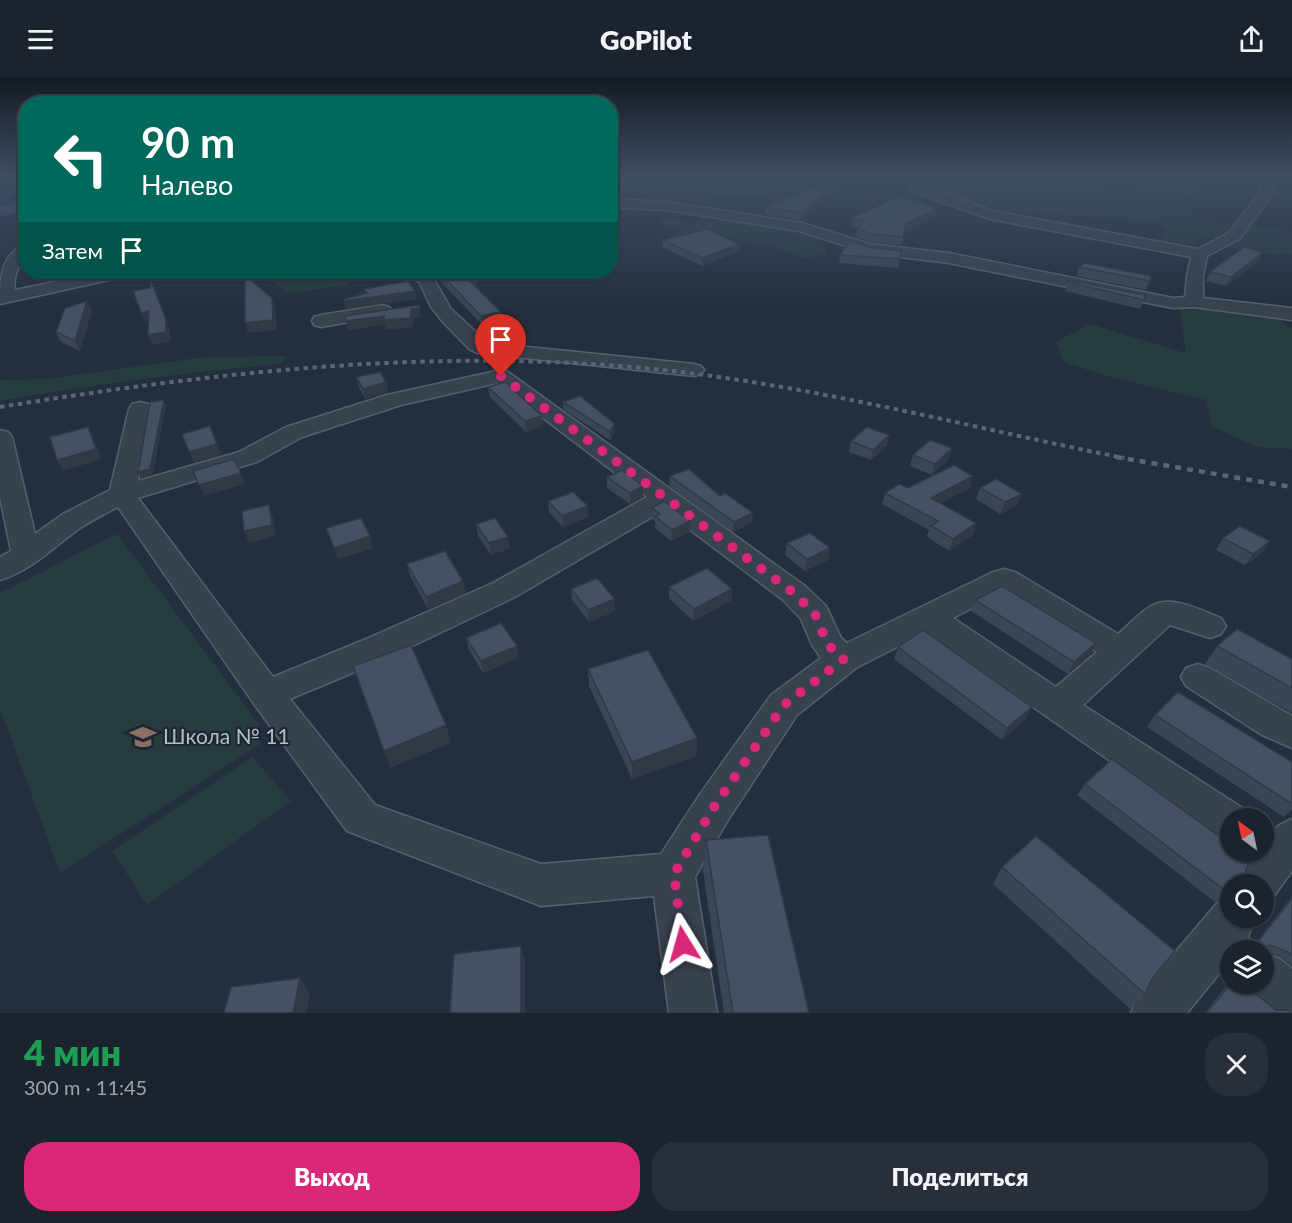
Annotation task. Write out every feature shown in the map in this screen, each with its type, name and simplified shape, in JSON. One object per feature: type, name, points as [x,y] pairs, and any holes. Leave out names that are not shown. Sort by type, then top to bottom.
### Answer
[{"type":"street","points":[[760,220],[802,227],[868,248],[960,260],[1173,303],[1194,302],[1292,314]]},
{"type":"street","points":[[1015,220],[1200,254],[1234,236],[1248,220]]},
{"type":"street","points":[[1194,302],[1195,276],[1200,254]]},
{"type":"street","points":[[18,256],[12,260],[6,270],[4,298],[90,279]]},
{"type":"street","points":[[427,279],[438,304],[476,345],[484,350],[694,370]]},
{"type":"street","points":[[321,321],[438,304]]},
{"type":"street","points":[[0,570],[9,555],[122,495],[248,457],[294,432],[395,400],[501,376],[794,593],[815,614],[828,645],[844,659]]},
{"type":"street","points":[[140,410],[122,495],[266,694],[362,818],[541,885],[674,874]]},
{"type":"street","points":[[1,448],[9,555]]},
{"type":"street","points":[[266,694],[371,651],[504,590],[569,551],[666,498]]},
{"type":"street","points":[[693,1013],[674,874],[714,807],[784,705],[844,659],[1004,579],[1120,651]]},
{"type":"street","points":[[1058,707],[1163,613],[1178,614],[1210,626]]},
{"type":"street","points":[[928,617],[1220,815]]},
{"type":"street","points":[[1198,677],[1275,725],[1292,733]]},
{"type":"street","points":[[1155,1013],[1228,936]]},
{"type":"street","points":[[1274,985],[1292,999]]},
{"type":"green space","points":[[664,220],[688,222],[732,221],[819,236],[827,254],[802,258],[780,248],[748,244],[717,233],[689,236],[658,222]]},
{"type":"green space","points":[[1135,220],[1216,220],[1229,225],[1229,235],[1215,239],[1203,238],[1187,244],[1167,244],[1156,241],[1168,229],[1155,221]]},
{"type":"green space","points":[[1253,225],[1292,232],[1292,255],[1282,253],[1275,255],[1226,247]]},
{"type":"green space","points":[[277,279],[350,279],[349,285],[288,293],[273,282]]},
{"type":"green space","points":[[1180,309],[1210,309],[1279,317],[1284,324],[1292,328],[1292,449],[1256,447],[1212,426],[1206,400],[1110,377],[1063,362],[1056,342],[1090,324],[1186,353]]},
{"type":"green space","points":[[288,356],[280,364],[140,379],[0,401],[0,380],[47,379],[205,357]]},
{"type":"green space","points":[[117,534],[258,723],[260,744],[60,873],[0,708],[0,593]]},
{"type":"green space","points":[[252,757],[291,801],[147,905],[112,851]]},
{"type":"building","points":[[858,220],[914,220],[905,224],[903,237],[872,234],[858,229],[863,221]]},
{"type":"building","points":[[707,229],[739,244],[702,258],[663,240]]},
{"type":"building","points":[[850,241],[869,247],[901,251],[900,259],[840,255]]},
{"type":"building","points":[[1244,247],[1263,252],[1231,277],[1210,272]]},
{"type":"building","points":[[1085,263],[1151,276],[1150,281],[1079,267]]},
{"type":"building","points":[[245,279],[250,279],[272,298],[273,320],[245,323]]},
{"type":"building","points":[[446,279],[472,279],[470,281],[501,312],[481,316]]},
{"type":"building","points":[[1069,280],[1145,295],[1144,300],[1068,282]]},
{"type":"building","points":[[151,281],[166,319],[166,332],[148,335],[149,311],[141,313],[133,291],[150,288]]},
{"type":"building","points":[[408,281],[415,291],[344,301],[344,299],[367,293],[364,289]]},
{"type":"building","points":[[87,301],[75,341],[56,332],[65,308]]},
{"type":"building","points":[[419,305],[420,308],[411,309],[411,318],[384,320],[384,316],[346,321],[345,316]]},
{"type":"building","points":[[380,372],[386,382],[363,389],[356,377]]},
{"type":"building","points":[[505,382],[542,416],[525,421],[488,387]]},
{"type":"building","points":[[580,396],[615,424],[610,432],[563,402]]},
{"type":"building","points":[[164,400],[150,469],[138,472],[150,402]]},
{"type":"building","points":[[210,426],[217,444],[189,452],[182,434]]},
{"type":"building","points":[[88,427],[96,449],[57,460],[50,437]]},
{"type":"building","points":[[867,427],[889,435],[873,450],[851,441]]},
{"type":"building","points":[[930,440],[952,448],[935,464],[913,455]]},
{"type":"building","points":[[234,459],[241,473],[199,485],[193,471]]},
{"type":"building","points":[[954,465],[973,476],[931,498],[976,523],[953,539],[931,526],[938,521],[885,493],[899,484],[908,488]]},
{"type":"building","points":[[689,469],[720,496],[725,493],[753,513],[734,522],[670,476]]},
{"type":"building","points":[[622,470],[643,486],[630,493],[607,477]]},
{"type":"building","points":[[996,479],[1022,494],[1005,502],[980,488]]},
{"type":"building","points":[[573,492],[588,506],[562,516],[548,501]]},
{"type":"building","points":[[664,501],[690,521],[672,530],[655,516],[660,514],[652,508]]},
{"type":"building","points":[[269,505],[272,525],[244,531],[242,511]]},
{"type":"building","points":[[361,518],[370,536],[334,548],[326,528]]},
{"type":"building","points":[[495,518],[508,537],[489,543],[476,524]]},
{"type":"building","points":[[1240,526],[1270,541],[1253,554],[1223,538]]},
{"type":"building","points":[[810,533],[830,548],[807,559],[787,543]]},
{"type":"building","points":[[445,551],[463,581],[426,597],[407,564]]},
{"type":"building","points":[[707,568],[732,589],[694,609],[669,587]]},
{"type":"building","points":[[597,578],[615,599],[588,610],[571,589]]},
{"type":"building","points":[[1002,586],[1096,643],[1074,662],[975,600]]},
{"type":"building","points":[[501,623],[517,646],[481,661],[466,638]]},
{"type":"building","points":[[1237,629],[1292,659],[1292,688],[1217,646]]},
{"type":"building","points":[[923,630],[1032,707],[1007,728],[898,647]]},
{"type":"building","points":[[411,645],[446,725],[384,751],[353,666]]},
{"type":"building","points":[[648,650],[697,738],[632,762],[588,669]]},
{"type":"building","points":[[1178,692],[1292,762],[1292,804],[1155,715]]},
{"type":"building","points":[[1112,759],[1220,837],[1220,862],[1249,862],[1245,874],[1220,874],[1220,886],[1085,784]]},
{"type":"building","points":[[768,835],[809,1013],[733,1013],[706,840]]},
{"type":"building","points":[[1036,836],[1175,951],[1152,979],[1145,994],[1002,867]]},
{"type":"building","points":[[1292,898],[1292,955],[1274,947],[1274,940],[1260,940],[1269,928],[1274,928],[1274,921]]},
{"type":"building","points":[[521,946],[521,1013],[450,1013],[454,954]]},
{"type":"building","points":[[300,978],[293,1013],[224,1013],[231,987]]},
{"type":"building","points":[[1222,994],[1256,994],[1276,1010],[1292,1010],[1292,1013],[1207,1013]]},
{"type":"railway","points":[[0,407],[163,383],[326,367],[407,362],[571,363],[653,369],[772,385],[1124,458]]},
{"type":"railway","points":[[1116,457],[1292,487]]},
{"type":"place","name":"Школа № 11","points":[[143,737]]},
{"type":"route","points":[[501,376],[794,593],[815,614],[828,645],[844,659],[784,705],[714,807],[674,874],[683,944]]}]
